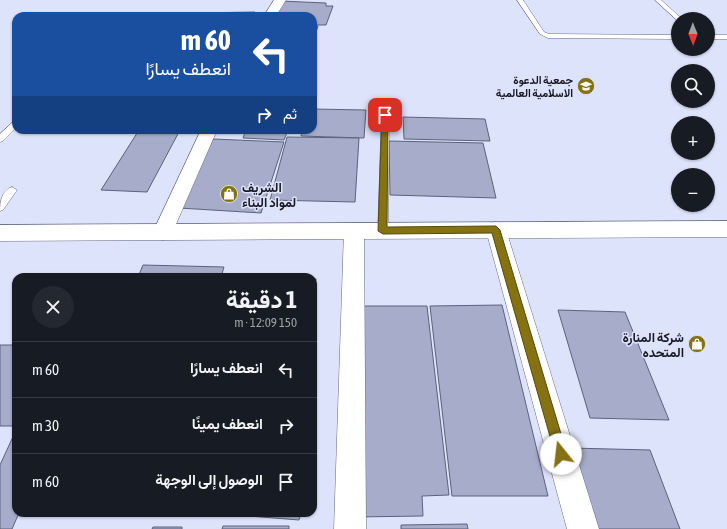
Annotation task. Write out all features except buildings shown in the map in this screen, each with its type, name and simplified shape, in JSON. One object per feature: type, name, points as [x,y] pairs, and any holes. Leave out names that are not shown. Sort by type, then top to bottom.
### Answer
[{"type":"street","points":[[272,12],[280,0]]},
{"type":"street","points":[[163,232],[207,134]]},
{"type":"street","points":[[0,233],[727,229]]},
{"type":"street","points":[[496,230],[583,529]]},
{"type":"street","points":[[350,529],[354,231]]},
{"type":"lane","points":[[520,0],[542,33],[548,36],[671,37]]},
{"type":"lane","points":[[658,0],[671,12]]},
{"type":"lane","points":[[715,37],[727,36]]},
{"type":"lane","points":[[383,231],[385,115]]},
{"type":"lane","points":[[0,139],[12,128]]},
{"type":"lane","points":[[0,207],[12,190]]},
{"type":"place","name":"جمعية الدعوة الاسلامية العالمية","points":[[586,86]]},
{"type":"place","name":"الشريف لمواد البناء","points":[[229,194]]},
{"type":"place","name":"شركة المنارة المتحده","points":[[697,344]]},
{"type":"route","points":[[385,115],[383,231],[496,230],[561,454]]}]
